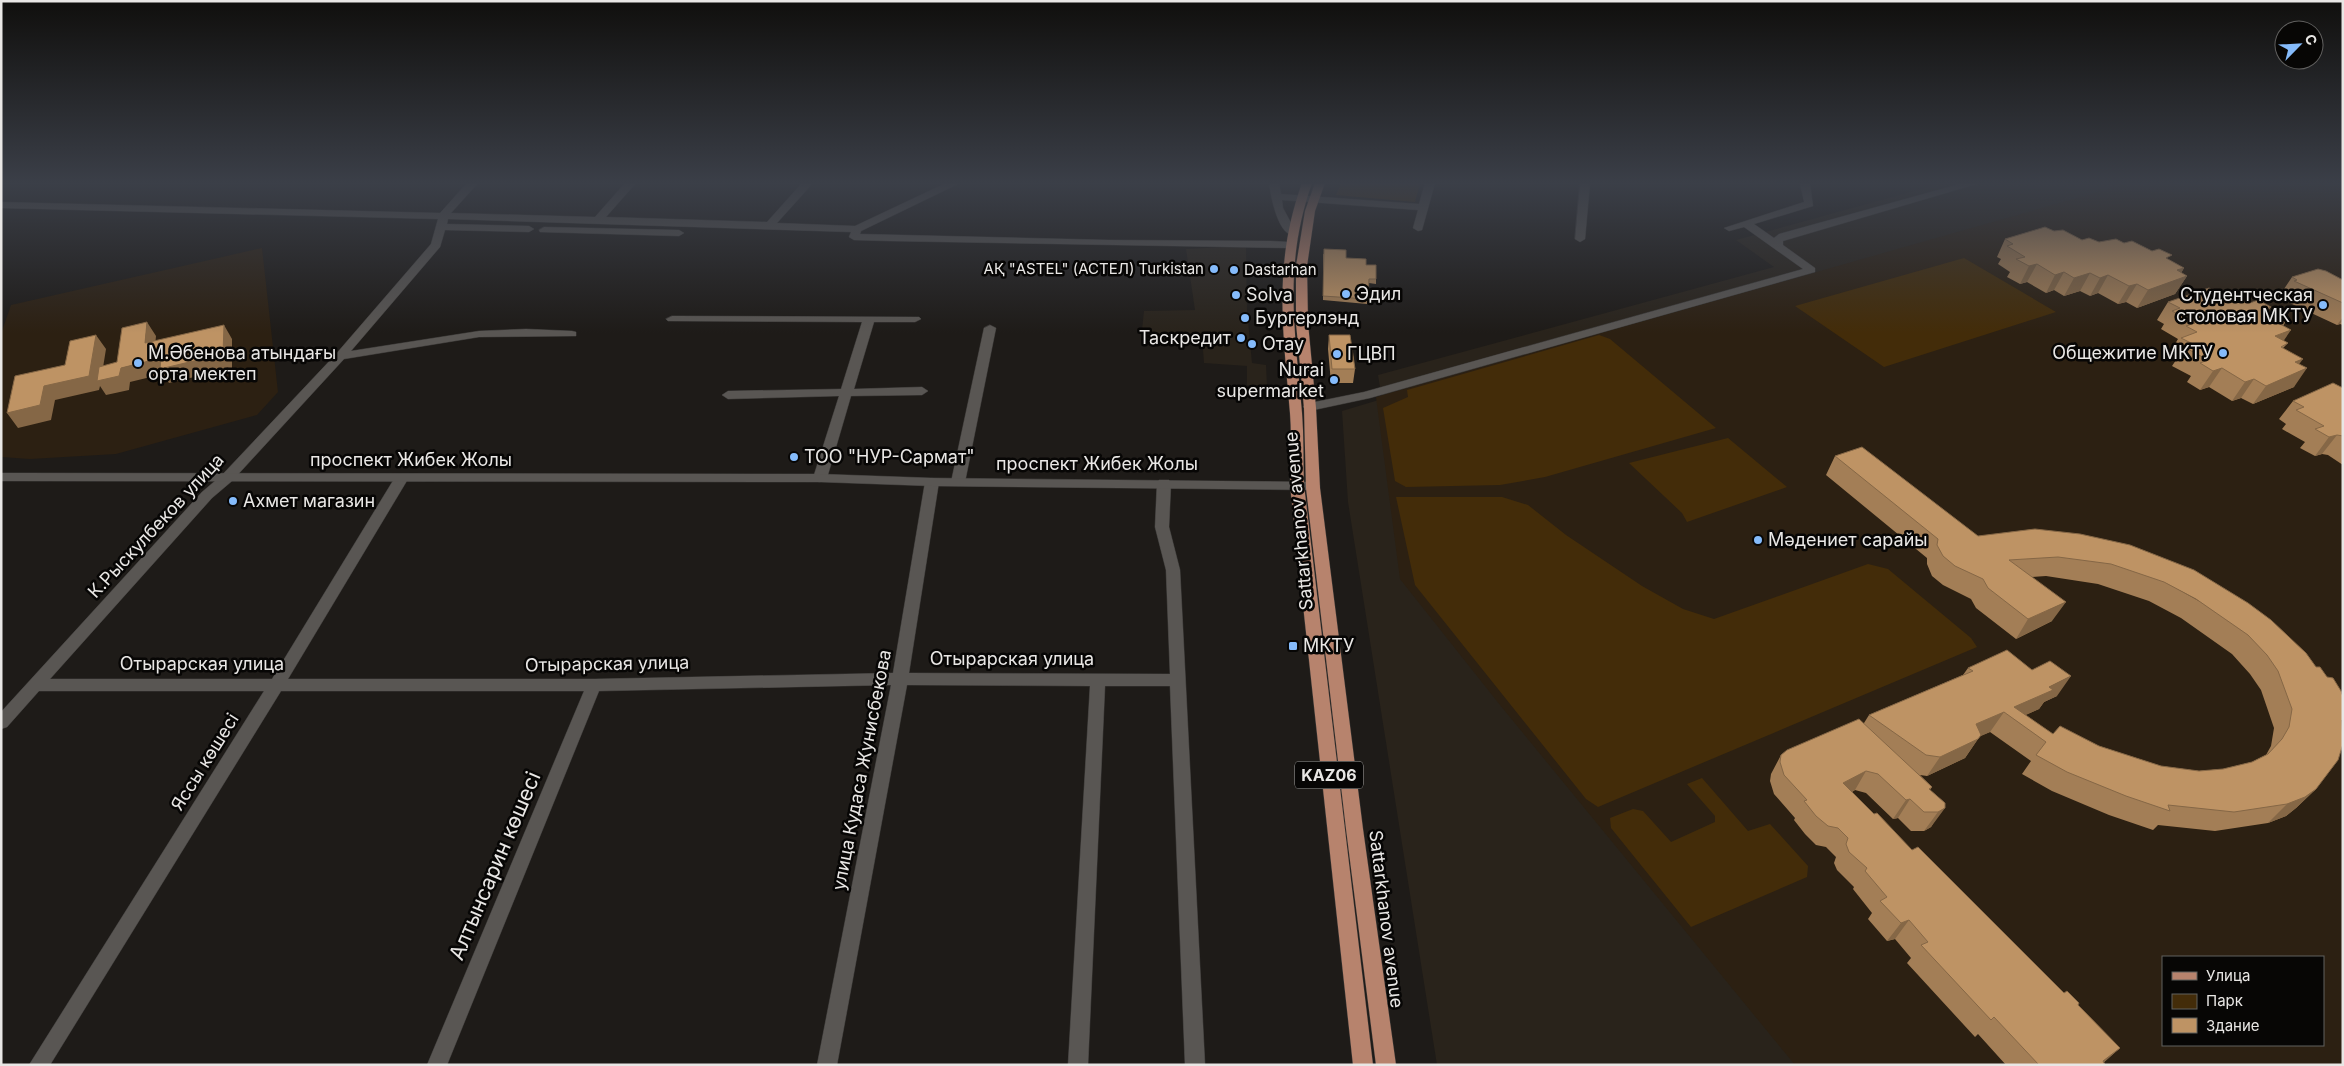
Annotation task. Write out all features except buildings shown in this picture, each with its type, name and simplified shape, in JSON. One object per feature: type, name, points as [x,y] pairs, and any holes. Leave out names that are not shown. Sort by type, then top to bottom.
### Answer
[{"type":"main road","name":"Sattarkhanov avenue","points":[[1291,233],[1286,296],[1290,371],[1386,1065]]},
{"type":"main road","name":"Sattarkhanov avenue","points":[[1304,233],[1300,297],[1304,371],[1310,407],[1305,486],[1362,1065]]},
{"type":"street","name":"К.Рыскулбеков улица","points":[[1,724],[207,495],[227,478],[340,356],[436,245],[440,233]]},
{"type":"street","points":[[829,233],[855,233]]},
{"type":"street","points":[[852,233],[1040,243],[1161,245],[1250,242],[1289,245]]},
{"type":"street","points":[[1580,239],[1581,233]]},
{"type":"street","points":[[1310,407],[1366,395],[1811,270],[1759,233]]},
{"type":"street","points":[[1778,247],[1778,240],[1783,236],[1795,233]]},
{"type":"street","points":[[672,319],[915,319]]},
{"type":"street","points":[[820,478],[869,319]]},
{"type":"street","points":[[958,482],[990,328]]},
{"type":"street","points":[[340,356],[479,334],[526,332],[572,334]]},
{"type":"street","points":[[728,396],[922,391]]},
{"type":"street","name":"проспект Жибек Жолы","points":[[1,477],[401,479],[820,478],[932,482],[1305,486]]},
{"type":"street","name":"Яссы көшесі","points":[[39,1065],[277,684],[401,479]]},
{"type":"street","name":"улица Кудаса Жунисбекова","points":[[827,1065],[900,679],[932,482]]},
{"type":"street","points":[[1164,484],[1160,522],[1162,543],[1173,570],[1195,1065]]},
{"type":"street","name":"Отырарская улица","points":[[36,685],[594,685],[900,679],[1179,680]]},
{"type":"street","points":[[1078,1065],[1098,680]]},
{"type":"street","name":"Алтынсарин көшесі","points":[[437,1065],[594,685]]},
{"type":"shaded area","points":[[1762,233],[2343,233],[2343,1065],[1437,1065],[1348,502],[1342,411],[1382,399],[1378,375],[1774,267],[1736,240]]},
{"type":"shaded area","points":[[1955,233],[2343,233],[2343,1065],[1795,1065],[1500,705],[1400,579],[1376,397]]},
{"type":"shaded area","points":[[1246,246],[1247,310],[1252,363],[1266,365],[1267,385],[1247,385],[1247,366],[1204,363],[1202,337],[1141,339],[1144,311],[1195,310],[1186,249]]},
{"type":"shaded area","name":"М.Әбенова атындағы орта мектеп","points":[[262,248],[278,392],[257,415],[116,454],[30,459],[1,457],[1,334],[11,305]]},
{"type":"green space","points":[[1964,258],[2056,312],[1884,367],[1795,306]]},
{"type":"green space","points":[[1599,335],[1610,339],[1716,428],[1545,477],[1500,485],[1406,487],[1395,481],[1383,408],[1408,397],[1407,390]]},
{"type":"green space","points":[[1728,438],[1787,487],[1687,522],[1682,513],[1629,463]]},
{"type":"green space","points":[[1396,497],[1502,497],[1528,505],[1566,535],[1642,586],[1683,609],[1714,619],[1868,564],[1888,569],[1971,638],[1977,647],[1598,807],[1586,799],[1415,585]]},
{"type":"green space","points":[[1702,778],[1748,831],[1770,824],[1808,866],[1807,877],[1691,927],[1611,828],[1610,818],[1633,809],[1643,811],[1671,842],[1715,822],[1715,816],[1687,784]]},
{"type":"place","name":"АҚ \"ASTEL\" (АСТЕЛ) Turkistan","points":[[1214,269]]},
{"type":"place","name":"Dastarhan","points":[[1234,270]]},
{"type":"place","name":"Эдил","points":[[1346,294]]},
{"type":"place","name":"Solva","points":[[1236,295]]},
{"type":"place","name":"Студентческая столовая МКТУ","points":[[2323,305]]},
{"type":"place","name":"Бургерлэнд","points":[[1245,318]]},
{"type":"place","name":"Таскредит","points":[[1241,338]]},
{"type":"place","name":"Отау","points":[[1252,344]]},
{"type":"place","name":"Общежитие МКТУ","points":[[2223,353]]},
{"type":"place","name":"ГЦВП","points":[[1337,354]]},
{"type":"place","name":"М.Әбенова атындағы орта мектеп","points":[[138,363]]},
{"type":"place","name":"Nurai supermarket","points":[[1334,380]]},
{"type":"place","name":"ТОО \"НУР-Сармат\"","points":[[794,457]]},
{"type":"place","name":"Ахмет магазин","points":[[233,501]]},
{"type":"place","name":"Мәдениет сарайы","points":[[1758,540]]},
{"type":"place","name":"МКТУ","points":[[1293,646]]}]
